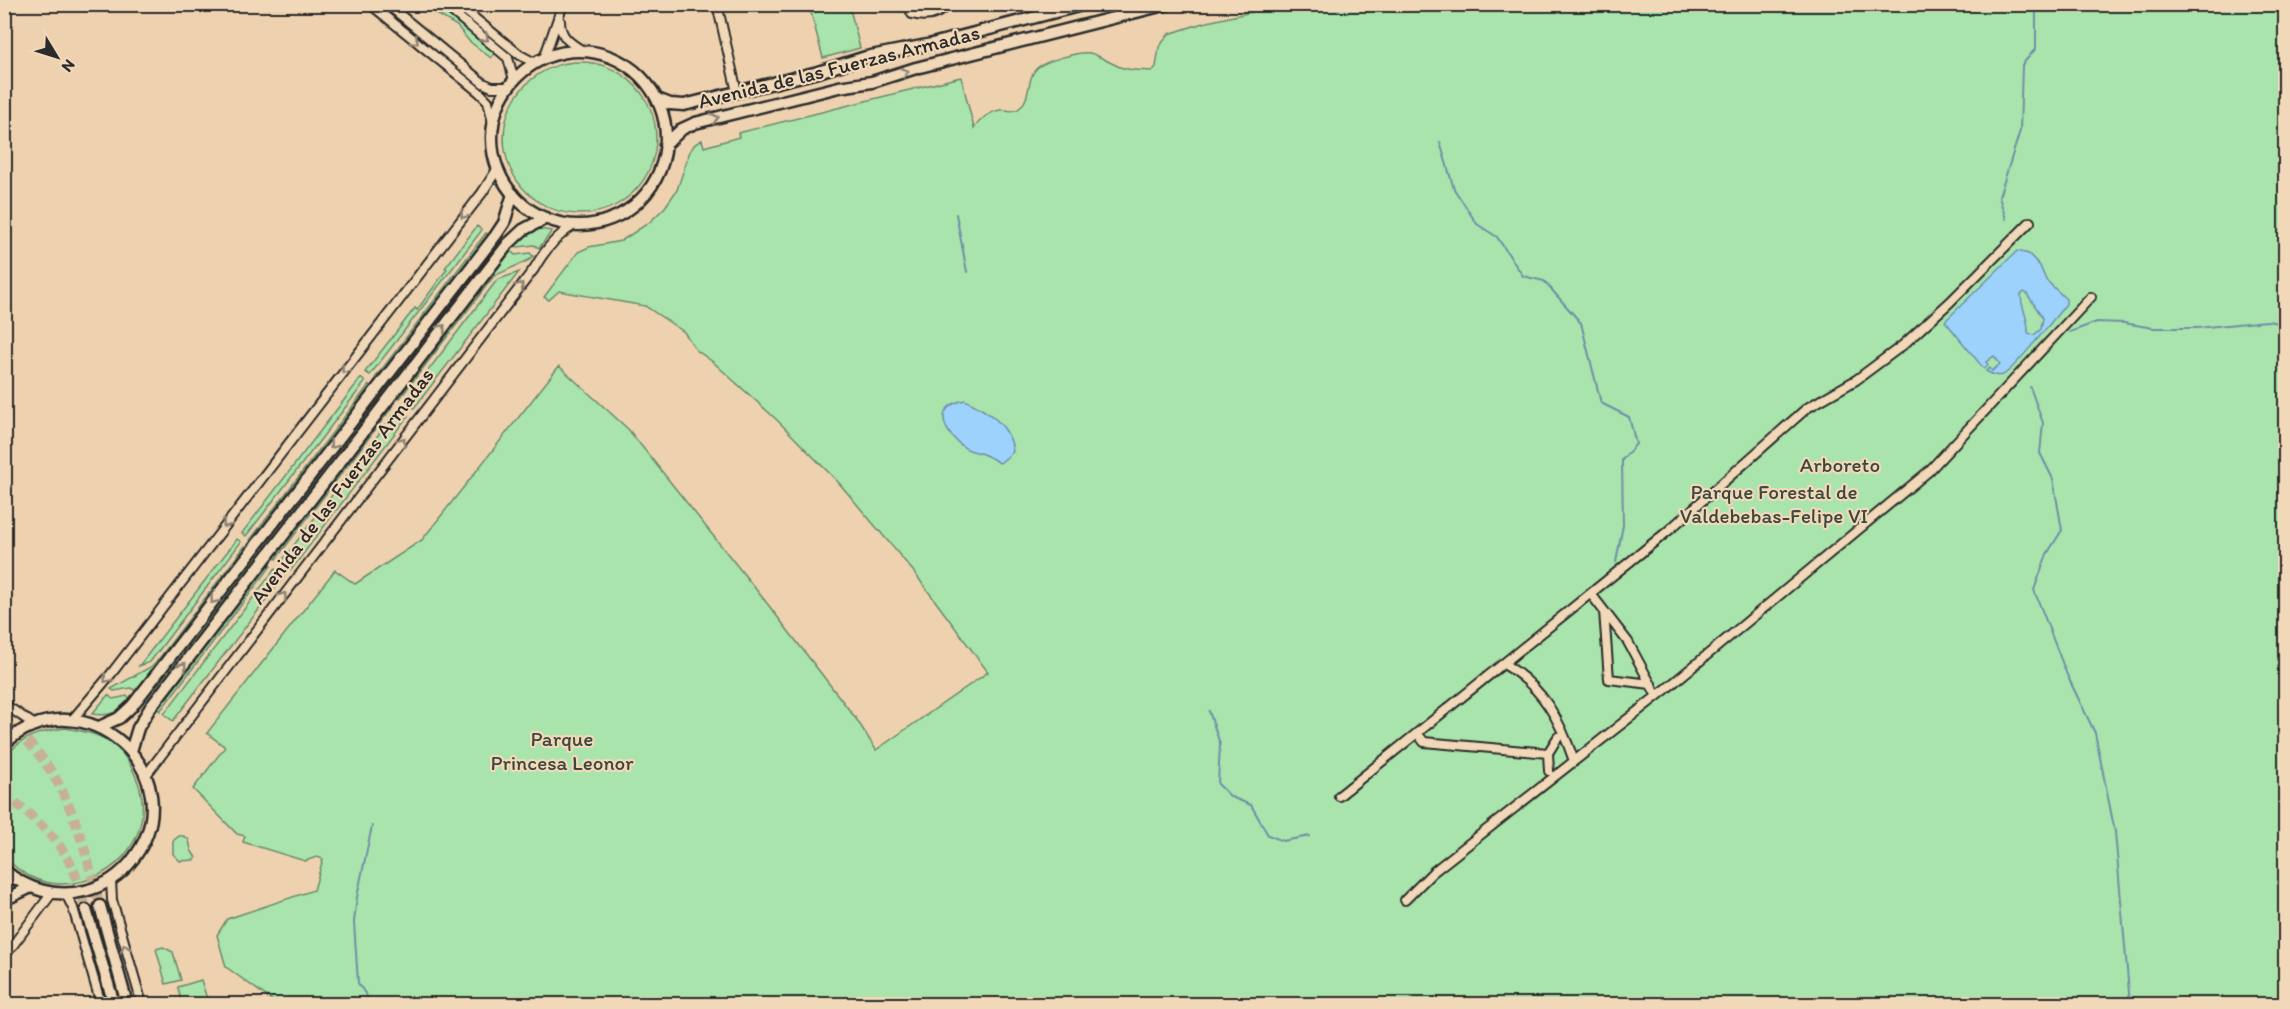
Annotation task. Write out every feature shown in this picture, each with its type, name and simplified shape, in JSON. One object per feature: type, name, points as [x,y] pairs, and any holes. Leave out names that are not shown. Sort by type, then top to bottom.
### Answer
[{"type":"street","points":[[370,4],[479,92],[488,101],[493,123]]},
{"type":"street","points":[[387,4],[483,82],[492,87],[511,84]]},
{"type":"street","points":[[443,4],[508,58],[511,84]]},
{"type":"street","points":[[457,4],[520,55],[540,61]]},
{"type":"street","points":[[540,61],[563,4]]},
{"type":"street","points":[[908,4],[912,14],[922,16],[934,15],[948,4]]},
{"type":"street","name":"Avenida de las Fuerzas Armadas","points":[[657,99],[684,105],[818,72],[866,57],[932,44],[1086,4]]},
{"type":"street","name":"Avenida de las Fuerzas Armadas","points":[[665,145],[682,129],[695,123],[839,87],[872,82],[1168,4]]},
{"type":"street","points":[[719,5],[736,92]]},
{"type":"street","points":[[561,13],[561,30],[565,38],[583,51]]},
{"type":"street","points":[[583,51],[604,54],[627,66],[642,78],[657,99],[665,127],[665,145],[658,174],[649,189],[624,213],[591,224],[559,223],[531,209],[504,183],[492,144],[493,123],[499,104],[511,84],[540,61],[563,53],[583,51]]},
{"type":"street","points":[[72,720],[111,674],[482,193],[498,168]]},
{"type":"street","name":"Avenida de las Fuerzas Armadas","points":[[99,727],[119,718],[132,706],[496,235],[504,223],[513,194]]},
{"type":"street","name":"Avenida de las Fuerzas Armadas","points":[[131,751],[138,728],[150,708],[466,298],[513,238],[528,226],[546,218]]},
{"type":"street","points":[[1339,796],[1668,531],[1807,408],[1856,380],[1903,345],[1959,294],[2030,222]]},
{"type":"street","name":"Avenida de las Fuerzas Armadas","points":[[146,776],[534,269],[541,256],[562,232],[573,225]]},
{"type":"street","points":[[1405,900],[1432,872],[1657,696],[1929,471],[2091,297]]},
{"type":"street","points":[[1591,594],[1628,642],[1657,696]]},
{"type":"street","points":[[1604,609],[1609,679],[1651,684]]},
{"type":"street","points":[[1504,664],[1525,679],[1550,706],[1557,717],[1575,761]]},
{"type":"street","points":[[4,704],[35,724]]},
{"type":"street","points":[[4,744],[35,724],[50,721],[72,720],[99,727],[116,737],[131,751],[146,776],[151,801],[150,823],[146,837],[129,864],[111,880],[90,890],[66,894],[52,893],[31,887],[4,870]]},
{"type":"street","points":[[1418,734],[1424,742],[1548,753]]},
{"type":"street","points":[[1549,771],[1548,753],[1558,737]]},
{"type":"street","points":[[111,880],[112,900],[142,1005]]},
{"type":"street","points":[[4,900],[31,887]]},
{"type":"street","points":[[4,957],[52,893]]},
{"type":"street","points":[[66,894],[73,908],[101,1005]]},
{"type":"street","points":[[100,906],[127,1005]]},
{"type":"street","points":[[86,910],[114,1005]]},
{"type":"green space","name":"Parque Forestal de Valdebebas-Felipe VI","points":[[1325,4],[2285,5],[2285,1004],[277,1004],[226,967],[217,935],[227,919],[314,890],[323,859],[317,857],[305,861],[243,842],[245,836],[237,834],[193,789],[225,747],[207,733],[335,570],[355,584],[422,540],[559,366],[628,429],[766,602],[857,720],[876,750],[988,672],[913,571],[839,483],[777,420],[713,362],[696,350],[684,332],[645,306],[559,291],[549,300],[544,297],[578,252],[589,247],[621,241],[650,222],[665,207],[677,190],[690,151],[695,144],[702,140],[704,147],[739,137],[738,133],[961,77],[974,128],[992,113],[1018,109],[1025,100],[1031,77],[1037,68],[1055,60],[1090,53],[1124,68],[1152,71],[1156,67],[1159,47],[1169,34],[1203,23],[1282,5],[1300,5],[1311,10],[1319,9]]},
{"type":"green space","points":[[809,5],[849,5],[860,48],[823,58]]},
{"type":"green space","points":[[442,10],[495,53],[491,58],[469,41],[457,26],[435,13]]},
{"type":"green space","points":[[580,62],[609,67],[634,84],[651,109],[656,138],[651,167],[634,192],[609,209],[580,214],[551,209],[526,192],[509,167],[504,138],[509,109],[526,84],[551,67]]},
{"type":"green space","points":[[477,226],[482,230],[370,375],[365,372],[415,308],[417,310]]},
{"type":"green space","points":[[538,229],[552,231],[539,248],[534,245],[518,247],[515,245],[526,235]]},
{"type":"green space","points":[[486,233],[488,234],[376,380],[375,378]]},
{"type":"green space","points":[[498,242],[500,244],[388,389],[386,388]]},
{"type":"green space","points":[[511,251],[515,255],[530,253],[533,256],[494,276],[400,398],[399,397]]},
{"type":"green space","points":[[519,272],[414,408],[405,401],[497,280]]},
{"type":"green space","points":[[361,378],[365,382],[246,536],[242,533]]},
{"type":"green space","points":[[369,385],[371,386],[252,541],[250,540]]},
{"type":"green space","points":[[380,394],[383,396],[265,551],[261,548]]},
{"type":"green space","points":[[393,404],[276,559],[274,558]]},
{"type":"green space","points":[[398,409],[408,416],[291,570],[281,562]]},
{"type":"green space","points":[[237,539],[241,542],[150,662],[139,666]]},
{"type":"green space","points":[[245,546],[246,548],[136,691],[131,688],[114,691],[111,689],[154,665]]},
{"type":"green space","points":[[256,555],[259,557],[148,702],[145,700]]},
{"type":"green space","points":[[269,565],[271,566],[160,711],[158,709]]},
{"type":"green space","points":[[275,569],[284,577],[173,721],[164,714]]},
{"type":"green space","points":[[108,695],[113,699],[127,696],[131,699],[114,712],[104,715],[92,714]]},
{"type":"green space","points":[[65,728],[84,731],[107,740],[120,751],[136,777],[142,797],[142,816],[137,835],[128,851],[115,864],[100,875],[81,882],[61,884],[45,882],[30,876],[5,857],[5,757],[18,744],[32,736]]},
{"type":"green space","points":[[179,836],[184,836],[189,840],[196,858],[194,860],[180,861],[173,854],[173,841]]},
{"type":"green space","points":[[163,947],[173,952],[181,980],[166,984],[156,949]]},
{"type":"green space","points":[[201,980],[208,1002],[182,1004],[178,987]]},
{"type":"water","points":[[2017,251],[2029,254],[2040,266],[2046,280],[2066,299],[2066,304],[2035,342],[2016,364],[2001,376],[1986,371],[1990,368],[1992,371],[2000,364],[1994,356],[1986,362],[1988,365],[1984,369],[1945,321]],"holes":[[[2024,292],[2043,318],[2041,329],[2034,335],[2028,333],[2021,300],[2021,295]]]},
{"type":"water","points":[[965,400],[989,414],[1008,434],[1013,452],[1000,463],[965,448],[951,436],[947,429],[944,421],[948,408],[954,403]]},
{"type":"waterway","points":[[2006,219],[1999,197],[2020,131],[2022,65],[2036,48],[2036,4]]},
{"type":"waterway","points":[[1440,142],[1454,189],[1477,224],[1497,237],[1523,276],[1544,281],[1581,323],[1601,403],[1629,417],[1636,444],[1622,460],[1623,525],[1616,562]]},
{"type":"waterway","points":[[956,214],[967,272]]},
{"type":"waterway","points":[[2070,332],[2097,322],[2124,323],[2153,328],[2197,328],[2267,321],[2286,324]]},
{"type":"waterway","points":[[2030,387],[2043,423],[2040,453],[2053,479],[2062,530],[2047,554],[2034,590],[2067,675],[2095,733],[2115,832],[2130,1004]]},
{"type":"waterway","points":[[1209,711],[1220,744],[1218,784],[1231,797],[1251,805],[1268,835],[1283,841],[1310,836]]},
{"type":"waterway","points":[[372,826],[354,922],[358,983],[372,1004]]},
{"type":"tunnel","points":[[4,722],[29,743],[56,779],[75,820],[100,906]]},
{"type":"tunnel","points":[[4,793],[42,826],[58,844],[73,870],[86,910]]},
{"type":"park label","name":"Arboreto","points":[[1840,465]]},
{"type":"park label","name":"Parque Princesa Leonor","points":[[562,751]]}]
